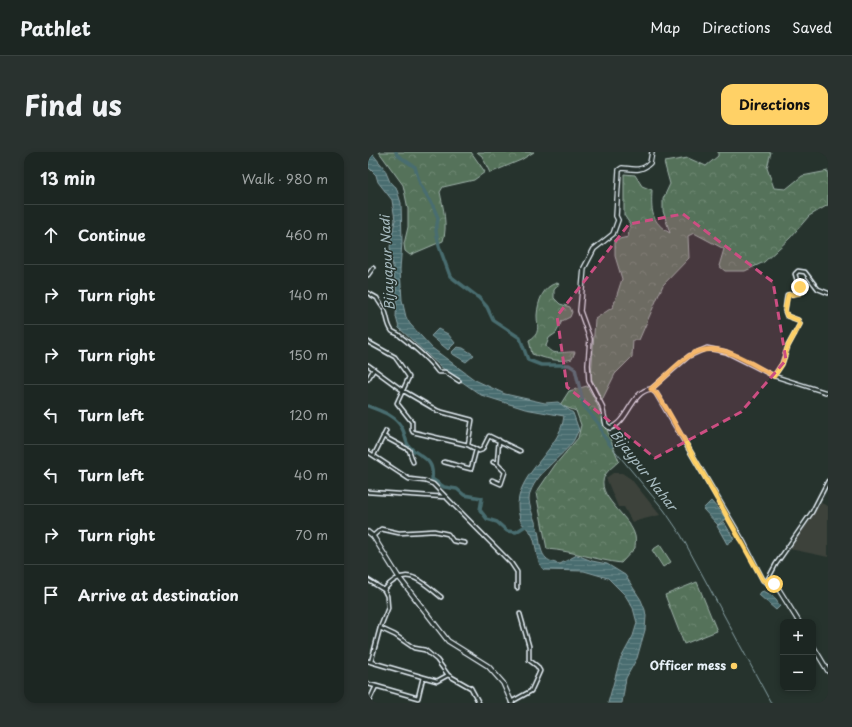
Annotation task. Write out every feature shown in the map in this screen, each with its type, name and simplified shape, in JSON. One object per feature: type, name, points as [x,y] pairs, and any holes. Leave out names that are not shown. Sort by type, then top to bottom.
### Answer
[{"type":"main road","points":[[652,152],[650,163],[643,169],[637,170],[622,168],[619,170],[616,216],[618,220],[613,234],[594,249],[584,268],[580,311],[590,339],[588,365],[589,381],[602,406],[607,427],[617,424],[638,396],[651,389],[656,393],[666,408],[763,580],[778,588],[797,619]]},
{"type":"main road","points":[[368,532],[373,536],[398,576],[448,641],[457,648],[483,661],[503,682],[512,702]]},
{"type":"main road","points":[[816,651],[828,671]]},
{"type":"street","points":[[368,276],[373,268]]},
{"type":"street","points":[[774,376],[782,364],[788,346],[800,324],[798,320],[787,316],[785,310],[788,295],[800,293],[796,274],[798,271],[805,272],[818,289],[828,293]]},
{"type":"street","points":[[368,293],[377,298],[379,304],[385,312],[387,322],[393,331],[424,356],[438,372],[445,372],[459,381]]},
{"type":"street","points":[[368,342],[399,361],[409,379],[402,390],[398,405],[412,422],[412,431],[468,445],[476,450],[482,450],[488,436],[520,451]]},
{"type":"street","points":[[651,389],[689,356],[707,348],[726,352],[774,376],[828,393]]},
{"type":"street","points":[[368,365],[402,390],[438,411],[472,420],[468,445]]},
{"type":"street","points":[[368,379],[374,369]]},
{"type":"street","points":[[374,455],[386,431]]},
{"type":"street","points":[[383,436],[409,450],[413,462]]},
{"type":"street","points":[[497,464],[499,440]]},
{"type":"street","points":[[444,462],[471,469],[476,450]]},
{"type":"street","points":[[368,452],[409,478],[429,482],[470,523],[479,528],[492,545],[512,563],[517,572],[517,588]]},
{"type":"street","points":[[492,480],[501,484],[505,472],[493,462]]},
{"type":"street","points":[[767,581],[782,555],[812,512],[828,481]]},
{"type":"street","points":[[368,492],[445,497]]},
{"type":"street","points":[[373,536],[381,529],[399,533],[438,532],[448,534],[454,541],[465,543]]},
{"type":"street","points":[[384,590],[398,576],[410,577],[424,584],[441,597]]},
{"type":"street","points":[[368,581],[384,590],[387,596],[388,608],[380,628],[370,662],[437,681],[448,675]]},
{"type":"street","points":[[512,702],[532,691],[540,671],[537,666],[529,660],[529,646],[520,614]]},
{"type":"street","points":[[380,628],[395,635],[414,648],[425,650],[437,660],[448,675],[471,688],[479,703]]},
{"type":"street","points":[[368,684],[418,698],[423,677]]},
{"type":"street","points":[[368,703],[376,686]]},
{"type":"highlighted area","points":[[683,214],[773,282],[786,360],[741,412],[655,458],[567,387],[557,316],[629,224]]},
{"type":"shaded area","points":[[613,473],[622,473],[631,479],[660,515],[632,522],[624,507],[618,507],[606,478]]},
{"type":"shaded area","points":[[821,503],[828,506],[828,557],[790,549]]},
{"type":"green space","points":[[379,152],[471,152],[485,172],[474,180],[443,187],[440,192],[445,223],[443,241],[410,255],[405,251],[404,244],[408,227],[408,209],[403,185]]},
{"type":"green space","points":[[477,152],[534,152],[521,160],[490,173],[482,156]]},
{"type":"green space","points":[[718,152],[771,152],[767,168],[774,188],[786,189],[802,176],[828,171],[828,205],[809,216],[790,238],[764,262],[745,271],[725,271],[719,266],[724,249],[694,233],[688,236],[689,258],[663,285],[639,340],[633,340],[632,357],[615,374],[602,400],[591,378],[595,319],[613,307],[622,279],[615,256],[615,240],[628,237],[630,224],[624,215],[624,174],[635,175],[642,186],[652,190],[652,210],[656,220],[659,225],[670,233],[663,211],[663,199],[670,184],[664,162],[688,158],[706,166],[718,156]]},
{"type":"green space","points":[[557,283],[559,284],[554,290],[554,298],[560,304],[570,307],[572,312],[570,317],[562,321],[556,333],[549,338],[546,346],[552,351],[559,353],[575,352],[572,359],[567,360],[552,360],[532,354],[529,340],[533,338],[537,332],[537,315],[542,295],[548,287]]},
{"type":"green space","points":[[587,386],[601,413],[619,461],[605,475],[603,483],[604,490],[608,498],[632,528],[635,536],[635,548],[621,563],[547,549],[536,493],[555,465],[578,438],[581,425],[576,411],[560,405],[569,391]]},
{"type":"green space","points":[[660,545],[671,562],[663,567],[652,550]]},
{"type":"green space","points":[[697,582],[717,631],[684,644],[665,595]]},
{"type":"water","points":[[368,152],[371,152],[384,168],[390,182],[396,187],[401,203],[402,242],[400,270],[402,300],[406,317],[410,324],[432,348],[475,380],[505,394],[545,403],[558,402],[573,413],[579,430],[566,450],[546,469],[534,484],[530,492],[529,500],[542,551],[549,561],[560,564],[577,555],[592,561],[607,564],[625,575],[641,600],[646,616],[645,630],[637,658],[626,678],[622,703],[608,703],[620,660],[633,636],[637,623],[633,608],[625,595],[608,578],[584,571],[544,570],[537,557],[533,537],[520,519],[518,504],[521,491],[527,478],[554,442],[560,430],[564,416],[525,409],[481,395],[441,367],[399,328],[396,317],[397,293],[390,247],[395,220],[392,200],[378,182],[376,175],[368,167]]},
{"type":"water","points":[[438,329],[448,334],[455,343],[448,350],[431,336]]},
{"type":"water","points":[[457,347],[463,348],[474,355],[466,362],[451,353]]},
{"type":"water","points":[[711,501],[726,518],[718,525],[703,509]]},
{"type":"water","points":[[724,522],[734,539],[727,544],[717,526]]},
{"type":"water","points":[[764,591],[774,597],[780,606],[776,610],[759,595]]},
{"type":"waterway","name":"Bijaypur Nahar","points":[[396,152],[397,155],[415,167],[420,184],[433,206],[438,218],[436,231],[439,246],[450,276],[479,298],[487,307],[493,320],[520,338],[528,360],[541,365],[569,365],[575,369],[584,406],[599,424],[603,435],[611,446]]},
{"type":"waterway","points":[[368,406],[387,414],[399,424],[403,430],[408,445],[425,458],[431,466],[432,479],[444,487],[457,489],[464,495],[482,498],[480,510],[487,519],[497,522],[507,531],[516,532],[527,525]]},
{"type":"waterway","name":"Bijaypur Nahar","points":[[611,446],[664,510],[681,535],[771,703]]},
{"type":"place","name":"Officer mess","points":[[734,666]]},
{"type":"route","points":[[774,584],[763,580],[744,543],[666,408],[654,390],[651,389],[689,356],[707,348],[726,352],[741,358],[774,376],[782,364],[786,356],[788,346],[800,324],[798,320],[787,316],[785,310],[788,295],[800,293],[800,287]]},
{"type":"water label","name":"Bijayapur Nadi","points":[[387,263]]}]
